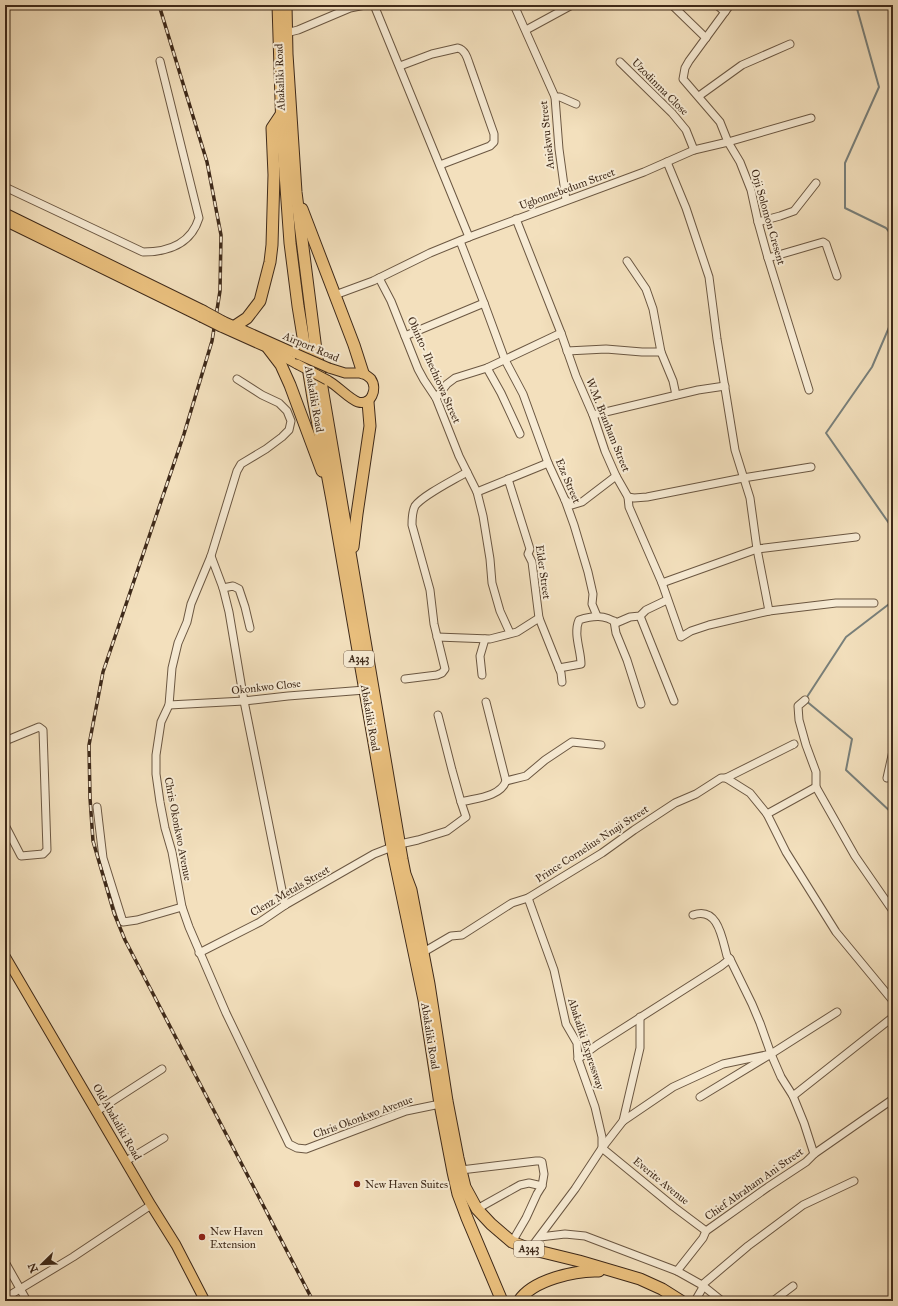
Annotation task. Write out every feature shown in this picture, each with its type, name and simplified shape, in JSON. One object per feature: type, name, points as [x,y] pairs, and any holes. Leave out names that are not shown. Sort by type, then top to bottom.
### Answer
[{"type":"highway","name":"Abakaliki Road","points":[[278,5],[286,113],[317,358],[352,560],[396,845],[411,890],[436,1021],[447,1101],[461,1170],[465,1187],[477,1209]]},
{"type":"highway","name":"Abakaliki Road","points":[[286,5],[286,113],[290,243],[296,292],[313,398],[365,690],[396,845],[424,1000],[440,1104],[458,1194],[502,1301]]},
{"type":"highway","points":[[235,326],[247,318],[260,301],[270,262],[272,245],[274,175],[272,128],[286,113]]},
{"type":"highway","points":[[296,192],[364,373]]},
{"type":"highway","points":[[268,348],[281,365],[290,385],[332,500]]},
{"type":"highway","points":[[352,560],[370,426],[368,402]]},
{"type":"highway","name":"A343","points":[[477,1209],[490,1224],[512,1242],[530,1249],[640,1279],[666,1301]]},
{"type":"highway","name":"A343","points":[[519,1301],[523,1295],[538,1285],[561,1277],[584,1271],[610,1271]]},
{"type":"highway","points":[[640,1279],[662,1289],[681,1301]]},
{"type":"main road","name":"Airport Road","points":[[5,213],[268,348],[339,387],[353,401],[360,403],[368,402]]},
{"type":"main road","name":"Airport Road","points":[[5,221],[202,314]]},
{"type":"main road","name":"Airport Road","points":[[222,324],[235,326],[329,368],[345,373],[364,373]]},
{"type":"main road","points":[[364,373],[371,380],[374,388],[373,396],[368,402]]},
{"type":"main road","name":"Old Abakaliki Road","points":[[5,956],[151,1205],[176,1244],[205,1301]]},
{"type":"street","points":[[286,33],[298,30],[350,8],[365,5]]},
{"type":"street","points":[[374,5],[469,237]]},
{"type":"street","name":"Aniekwu Street","points":[[514,5],[555,97],[559,150],[566,200]]},
{"type":"street","points":[[526,30],[572,5]]},
{"type":"street","points":[[672,5],[706,38]]},
{"type":"street","points":[[717,5],[725,12]]},
{"type":"street","name":"Orji Solomon Cresent","points":[[730,5],[689,61],[683,74],[685,82],[720,122],[728,142],[740,162],[751,190],[768,258],[809,390]]},
{"type":"street","points":[[698,96],[742,64],[790,44]]},
{"type":"street","points":[[400,66],[432,54],[458,48],[462,49],[467,58],[494,134],[494,142],[490,146],[440,165]]},
{"type":"street","points":[[5,187],[143,252],[157,252],[171,248],[187,239],[196,228],[199,218],[160,61]]},
{"type":"street","name":"Uzodinma Close","points":[[620,62],[672,113],[686,130],[694,150]]},
{"type":"street","points":[[555,97],[560,97],[576,104]]},
{"type":"street","name":"Ugbonnebedum Street","points":[[335,295],[379,278],[430,253],[469,237],[667,162],[694,150],[728,142],[811,118]]},
{"type":"street","points":[[667,162],[686,208],[709,277],[735,450],[750,498],[757,550],[769,610],[836,603],[874,603]]},
{"type":"street","points":[[758,222],[780,216],[794,210],[816,183]]},
{"type":"street","name":"W.M. Branham Street","points":[[516,219],[605,451],[616,476],[628,497],[629,507],[662,583],[681,636],[709,625],[769,610]]},
{"type":"street","name":"Eze Street","points":[[460,241],[505,360],[522,394],[548,463],[565,500],[588,572],[592,594],[592,604],[597,616]]},
{"type":"street","points":[[768,258],[823,242],[826,244],[837,276]]},
{"type":"street","points":[[627,261],[646,289],[653,309],[661,352],[673,381],[676,395]]},
{"type":"street","name":"Obinto- Ihechiowa Street","points":[[379,278],[391,301],[424,380],[436,398],[452,440],[477,492],[483,516],[490,559],[492,583],[500,611],[510,633]]},
{"type":"street","points":[[405,336],[484,303]]},
{"type":"street","points":[[436,398],[447,384],[455,378],[487,368],[561,333]]},
{"type":"street","points":[[567,351],[606,349],[661,352]]},
{"type":"street","points":[[487,368],[501,393],[520,434]]},
{"type":"street","name":"Chris Okonkwo Avenue","points":[[237,379],[262,396],[279,403],[287,411],[291,421],[288,430],[282,437],[266,449],[241,464],[237,471],[211,556],[191,604],[187,622],[178,643],[172,668],[169,705],[161,722],[156,756],[156,774],[160,802],[172,852],[182,907],[199,953],[226,1013],[289,1144],[297,1148],[306,1149],[406,1111],[440,1104]]},
{"type":"street","points":[[592,415],[676,395],[725,386]]},
{"type":"street","points":[[477,492],[548,463]]},
{"type":"street","points":[[628,497],[647,497],[743,478],[811,467]]},
{"type":"street","points":[[405,679],[442,673],[445,669],[437,637],[430,590],[412,525],[414,507],[419,502],[467,472]]},
{"type":"street","points":[[565,500],[572,505],[582,502],[616,476]]},
{"type":"street","name":"Elder Street","points":[[508,479],[530,549],[528,554],[532,562],[539,618],[561,673],[562,682]]},
{"type":"street","points":[[662,583],[757,550],[856,537]]},
{"type":"street","points":[[211,556],[223,588],[229,612],[244,701],[285,905]]},
{"type":"street","points":[[223,588],[236,586],[239,589],[250,628]]},
{"type":"street","points":[[559,668],[581,664],[581,654],[577,639],[579,620],[597,616],[608,618],[616,623],[630,617],[640,616],[646,610],[668,600]]},
{"type":"street","points":[[640,616],[674,701]]},
{"type":"street","points":[[437,637],[490,640],[516,632],[539,618]]},
{"type":"street","points":[[614,621],[616,633],[627,660],[641,704]]},
{"type":"street","points":[[482,675],[480,656],[485,639]]},
{"type":"street","name":"Okonkwo Close","points":[[169,705],[244,701],[365,690]]},
{"type":"street","points":[[805,700],[798,706],[799,720],[816,772],[816,787],[855,856],[893,911]]},
{"type":"street","points":[[438,715],[462,802],[487,796],[503,788],[506,781],[486,702]]},
{"type":"street","points":[[5,741],[39,727],[43,730],[47,850],[43,854],[21,856],[5,825]]},
{"type":"street","points":[[506,781],[526,776],[545,760],[572,742],[601,745]]},
{"type":"street","name":"Prince Cornelius Nnaji Street","points":[[422,953],[451,936],[462,935],[512,903],[528,898],[602,853],[675,803],[696,794],[721,778],[726,778],[794,744]]},
{"type":"street","points":[[888,778],[893,751]]},
{"type":"street","points":[[726,778],[750,793],[767,814],[786,852],[836,932],[893,1001]]},
{"type":"street","points":[[767,814],[816,787]]},
{"type":"street","name":"Clenz Metals Street","points":[[199,953],[260,922],[285,905],[374,854],[396,845],[447,831],[466,817],[462,802]]},
{"type":"street","points":[[97,807],[103,858],[124,922],[137,920],[182,907]]},
{"type":"street","name":"Abakaliki Expressway","points":[[528,898],[554,970],[566,1024],[577,1043],[578,1059],[595,1107],[602,1137],[602,1148]]},
{"type":"street","points":[[693,915],[700,913],[706,914],[712,918],[720,929],[728,956],[760,1023],[781,1077],[793,1096],[814,1154]]},
{"type":"street","points":[[578,1059],[597,1045],[730,959]]},
{"type":"street","points":[[700,1097],[837,1012]]},
{"type":"street","points":[[623,1121],[640,1048],[640,1017]]},
{"type":"street","points":[[793,1096],[893,1017]]},
{"type":"street","points":[[530,1249],[623,1121],[673,1087],[723,1064],[771,1054]]},
{"type":"street","points":[[97,1111],[162,1069]]},
{"type":"street","name":"Chief Abraham Ani Street","points":[[677,1271],[703,1238],[706,1231],[806,1162],[814,1154],[893,1099]]},
{"type":"street","points":[[126,1161],[164,1138]]},
{"type":"street","name":"Everite Avenue","points":[[602,1148],[674,1207],[706,1231]]},
{"type":"street","points":[[461,1170],[540,1161],[543,1164],[544,1180],[542,1186],[512,1242]]},
{"type":"street","points":[[695,1301],[702,1289],[702,1285],[748,1246],[803,1205],[854,1181]]},
{"type":"street","points":[[477,1209],[520,1185],[529,1183],[542,1186]]},
{"type":"street","points":[[5,1298],[73,1257],[151,1205]]},
{"type":"street","points":[[540,1237],[565,1234],[584,1236],[677,1271],[702,1285],[722,1301]]},
{"type":"street","points":[[5,1262],[27,1301]]},
{"type":"street","points":[[773,1301],[793,1286]]},
{"type":"waterway","points":[[856,5],[879,87],[845,163],[845,208],[886,228],[893,237]]},
{"type":"waterway","points":[[893,318],[872,367],[826,433],[893,529]]},
{"type":"waterway","points":[[893,601],[846,637],[805,700],[852,739],[846,770],[893,814]]},
{"type":"railway","points":[[159,5],[207,162],[221,235],[220,291],[212,341],[184,434],[103,672],[89,745],[90,798],[93,841],[114,913],[125,940],[313,1301]]},
{"type":"place","name":"New Haven Suites","points":[[357,1184]]},
{"type":"place","name":"New Haven Extension","points":[[202,1237]]}]
